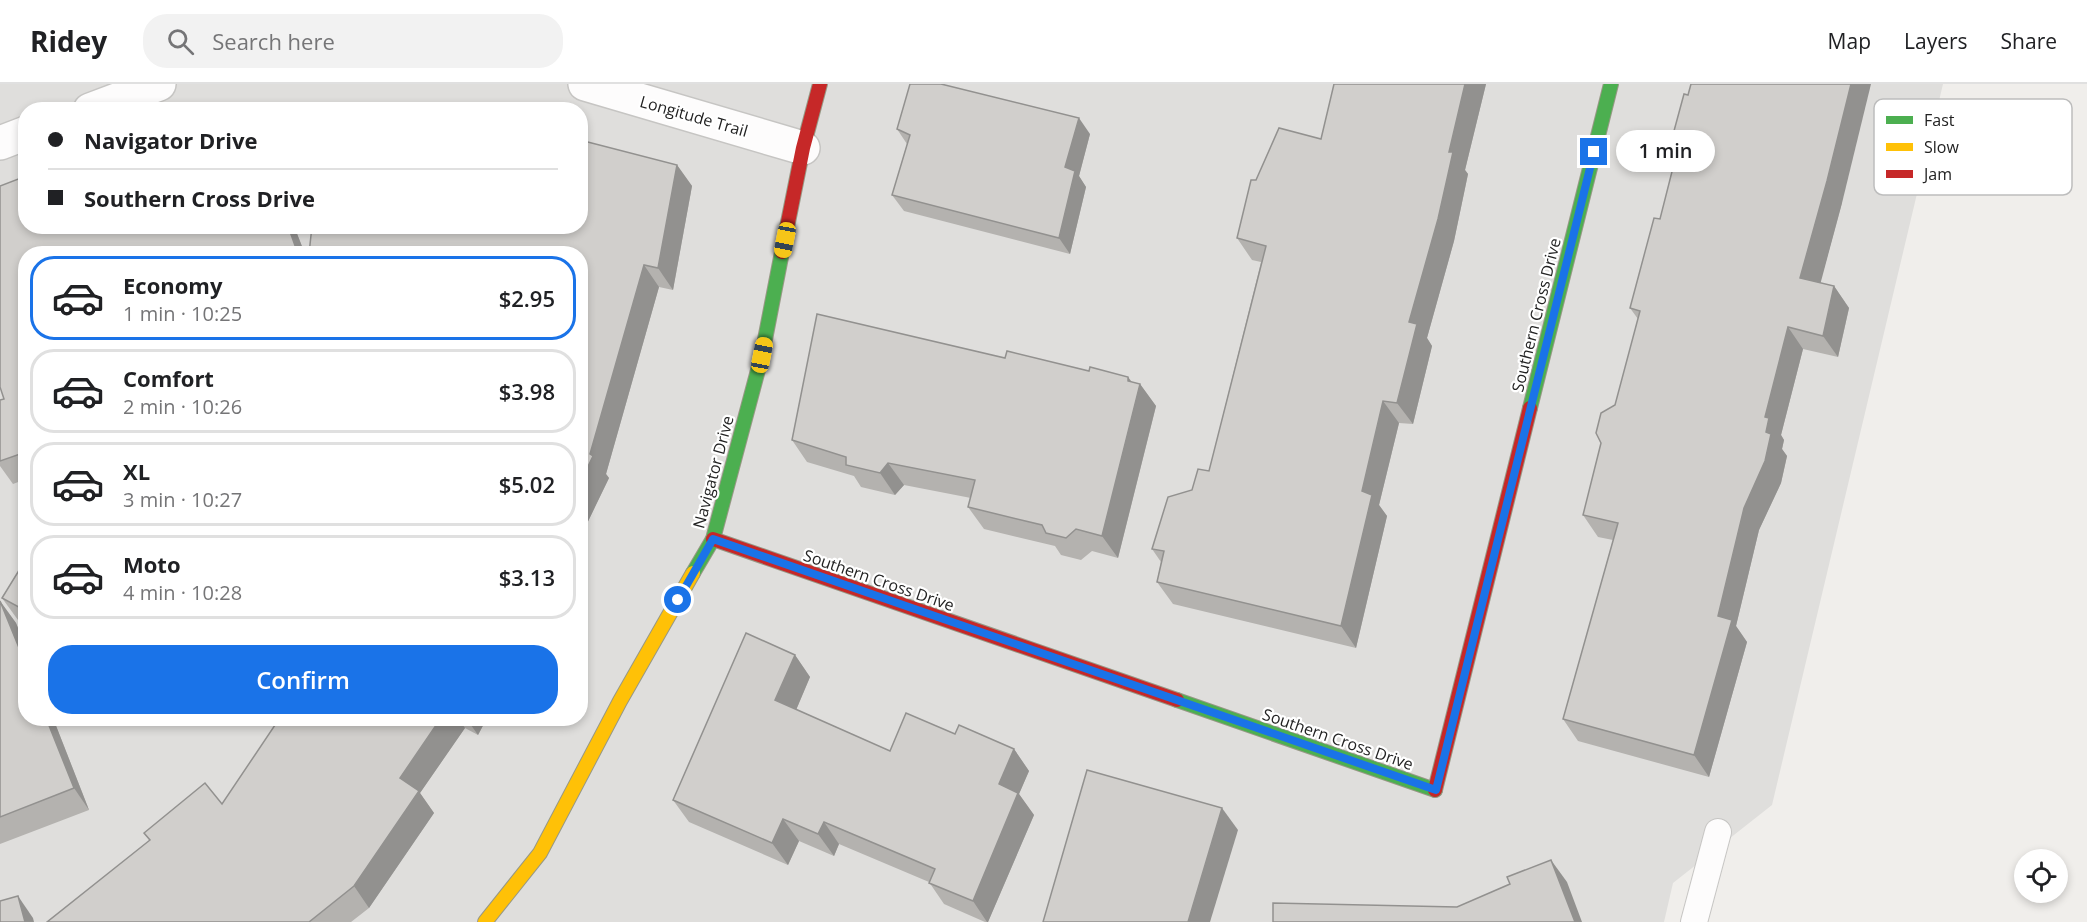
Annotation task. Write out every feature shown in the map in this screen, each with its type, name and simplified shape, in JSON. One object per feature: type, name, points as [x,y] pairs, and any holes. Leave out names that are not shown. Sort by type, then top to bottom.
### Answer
[{"type":"street","points":[[111,102],[159,84]]},
{"type":"street","name":"Longitude Trail","points":[[585,84],[803,148]]},
{"type":"street","name":"Navigator Drive","points":[[485,922],[540,853],[620,701],[713,539],[762,355],[803,148],[820,84]]},
{"type":"street","name":"Southern Cross Drive","points":[[713,539],[1436,790],[1611,84]]},
{"type":"street","points":[[0,143],[18,136]]},
{"type":"lane","points":[[1694,922],[1718,832]]},
{"type":"shaded area","points":[[0,84],[1943,84],[1939,99],[1874,99],[1874,195],[1917,195],[1772,805],[1673,883],[1664,922],[0,922]]},
{"type":"building","points":[[910,84],[941,84],[1079,118],[1065,167],[1075,171],[1059,238],[892,195],[910,135],[897,129]]},
{"type":"building","points":[[1334,84],[1465,84],[1449,152],[1453,152],[1438,219],[1409,322],[1417,324],[1397,403],[1383,401],[1362,491],[1372,495],[1341,626],[1157,582],[1164,551],[1152,549],[1168,497],[1192,490],[1198,469],[1209,471],[1266,246],[1237,238],[1251,180],[1256,180],[1279,128],[1321,139]]},
{"type":"building","points":[[1691,84],[1851,84],[1800,278],[1834,286],[1823,336],[1788,327],[1765,417],[1769,418],[1766,432],[1771,434],[1765,461],[1744,508],[1718,616],[1732,620],[1694,755],[1563,719],[1618,523],[1583,515],[1601,443],[1596,433],[1601,413],[1615,405],[1640,311],[1630,308],[1654,218],[1660,219],[1679,144],[1671,142],[1684,94],[1688,95]]},
{"type":"building","points":[[588,142],[677,165],[658,268],[644,265],[590,454],[593,456],[588,466],[588,246],[310,246],[311,234],[588,234]]},
{"type":"building","points":[[18,179],[18,234],[291,234],[295,246],[18,246],[18,455],[0,461],[0,400],[4,399],[0,387],[0,186]]},
{"type":"building","points":[[817,314],[1005,358],[1007,351],[1089,371],[1090,367],[1128,377],[1128,381],[1140,384],[1102,536],[1076,529],[1066,538],[1046,533],[1042,525],[968,507],[975,480],[888,463],[880,473],[846,465],[846,457],[792,440]]},
{"type":"building","points":[[18,572],[18,607],[2,598]]},
{"type":"building","points":[[0,601],[18,645],[18,726],[49,726],[74,788],[0,817]]},
{"type":"building","points":[[746,633],[795,655],[775,700],[890,751],[906,713],[955,734],[959,725],[1014,749],[999,784],[1018,793],[973,901],[929,883],[935,869],[824,822],[818,834],[783,819],[772,843],[673,800]]},
{"type":"building","points":[[274,726],[436,726],[400,778],[419,791],[354,886],[309,922],[47,922],[150,840],[144,833],[205,783],[222,804]]},
{"type":"building","points":[[1087,770],[1222,808],[1188,922],[1043,922]]},
{"type":"building","points":[[1551,860],[1575,922],[1273,922],[1273,903],[1457,907],[1510,884],[1507,877]]},
{"type":"building","points":[[18,896],[25,922],[0,922],[0,901]]},
{"type":"traffic: fast","points":[[1530,408],[1611,84]]},
{"type":"traffic: fast","points":[[693,573],[713,539],[762,355],[782,252]]},
{"type":"traffic: fast","points":[[1177,700],[1435,790]]},
{"type":"traffic: slow","points":[[485,922],[540,853],[620,701],[693,573]]},
{"type":"traffic: jam","points":[[782,252],[803,148],[820,84]]},
{"type":"traffic: jam","points":[[1435,790],[1530,408]]},
{"type":"traffic: jam","points":[[713,539],[1177,700]]},
{"type":"route","points":[[678,600],[713,539],[1436,790],[1594,152]]}]
